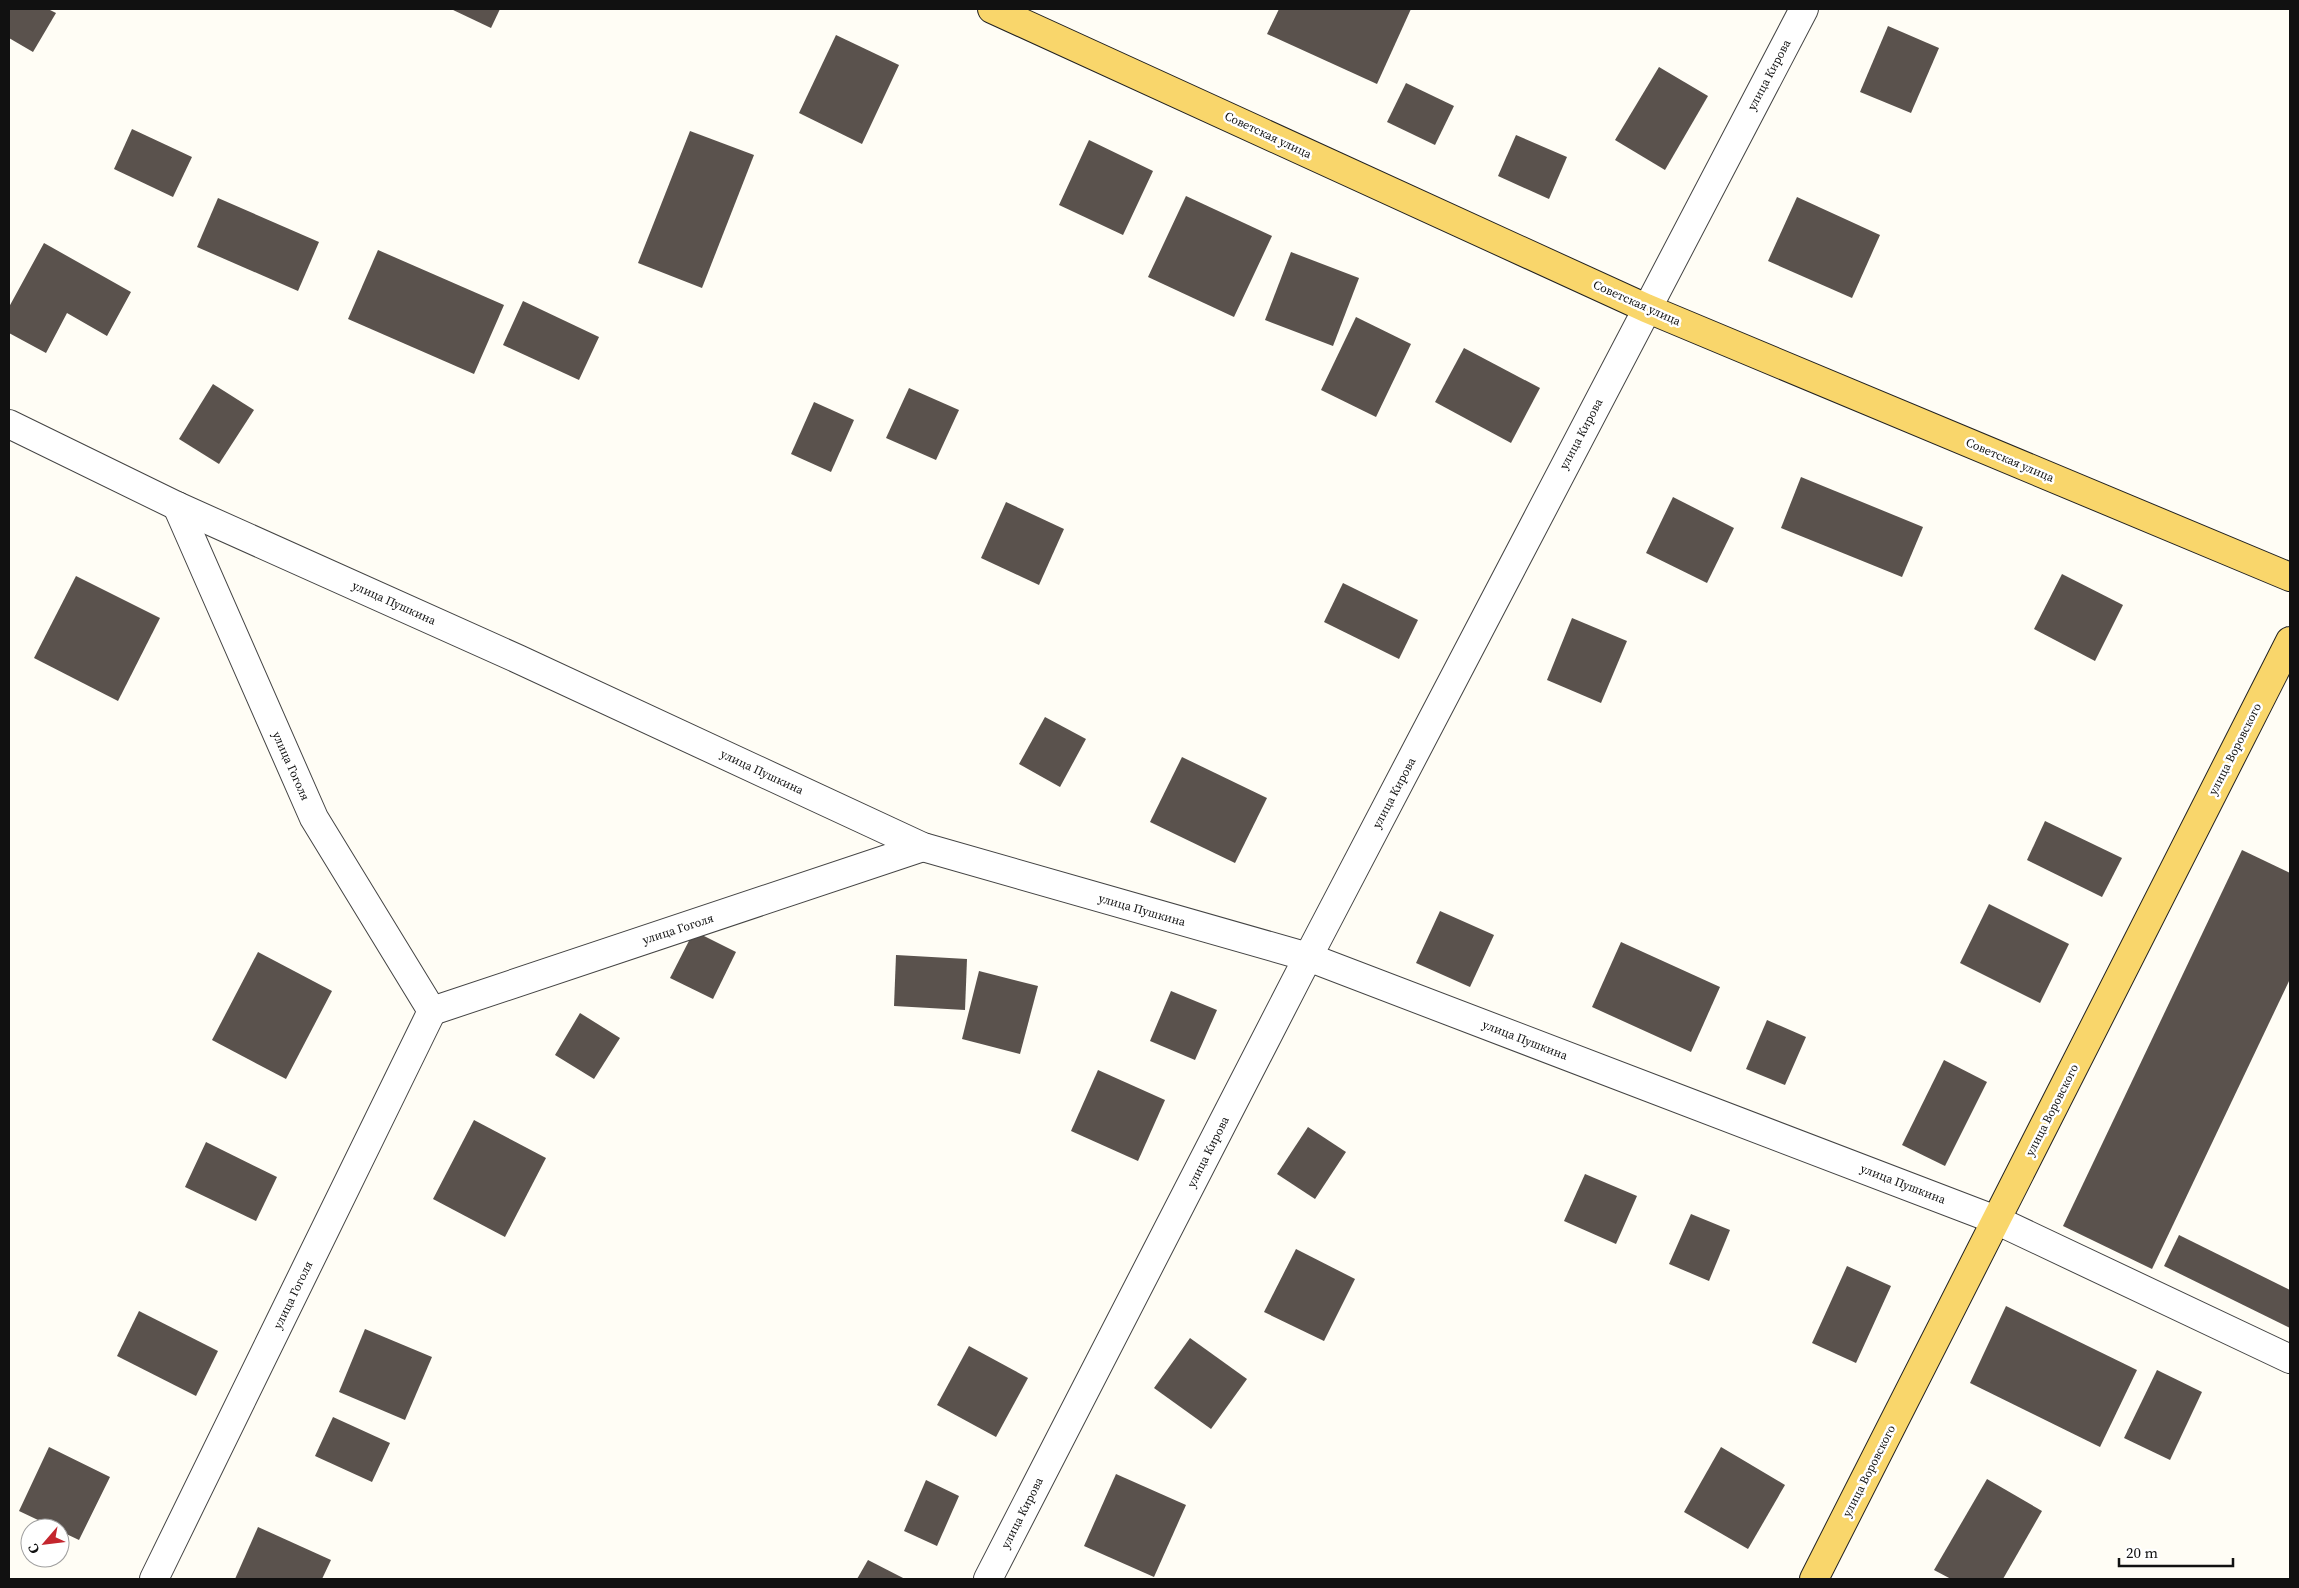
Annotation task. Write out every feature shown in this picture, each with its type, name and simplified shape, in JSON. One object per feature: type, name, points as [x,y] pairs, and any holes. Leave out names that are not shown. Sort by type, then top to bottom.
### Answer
[{"type":"main road","name":"Советская улица","points":[[1004,11],[1646,308],[2290,577]]},
{"type":"main road","name":"улица Воровского","points":[[1814,1579],[2290,641]]},
{"type":"street","name":"улица Кирова","points":[[988,1579],[1308,957],[1804,9]]},
{"type":"street","name":"улица Пушкина","points":[[9,424],[177,506],[518,659],[923,848],[1308,957],[1996,1220],[2290,1358]]},
{"type":"street","name":"улица Гоголя","points":[[177,506],[314,818],[432,1011]]},
{"type":"street","name":"улица Гоголя","points":[[154,1579],[432,1011],[923,848]]},
{"type":"building","points":[[9,9],[48,9],[56,13],[33,52],[9,38]]},
{"type":"building","points":[[451,9],[500,9],[491,28]]},
{"type":"building","points":[[1279,9],[1411,9],[1377,84],[1267,34]]},
{"type":"building","points":[[1888,26],[1939,48],[1911,113],[1860,92]]},
{"type":"building","points":[[836,35],[899,65],[862,144],[799,113]]},
{"type":"building","points":[[1659,67],[1708,96],[1665,170],[1615,140]]},
{"type":"building","points":[[1406,83],[1454,106],[1435,145],[1387,122]]},
{"type":"building","points":[[132,129],[192,157],[173,197],[114,169]]},
{"type":"building","points":[[690,131],[754,155],[702,288],[638,263]]},
{"type":"building","points":[[1516,135],[1567,157],[1549,199],[1498,176]]},
{"type":"building","points":[[1089,140],[1153,171],[1123,235],[1059,205]]},
{"type":"building","points":[[1186,196],[1272,236],[1234,317],[1148,277]]},
{"type":"building","points":[[1797,197],[1880,235],[1852,298],[1768,261]]},
{"type":"building","points":[[218,198],[319,242],[298,291],[197,247]]},
{"type":"building","points":[[44,243],[131,292],[107,336],[67,313],[46,353],[9,333],[9,307]]},
{"type":"building","points":[[378,250],[504,305],[474,374],[348,319]]},
{"type":"building","points":[[1291,252],[1359,278],[1333,346],[1265,320]]},
{"type":"building","points":[[523,301],[599,337],[579,380],[503,345]]},
{"type":"building","points":[[1356,317],[1411,344],[1376,417],[1321,390]]},
{"type":"building","points":[[1464,348],[1540,388],[1511,443],[1435,402]]},
{"type":"building","points":[[213,384],[254,410],[219,464],[179,439]]},
{"type":"building","points":[[909,388],[959,410],[936,460],[886,438]]},
{"type":"building","points":[[814,402],[854,420],[831,472],[791,454]]},
{"type":"building","points":[[1801,477],[1923,527],[1902,577],[1781,528]]},
{"type":"building","points":[[1673,497],[1734,528],[1707,583],[1646,553]]},
{"type":"building","points":[[1006,502],[1064,529],[1039,585],[981,558]]},
{"type":"building","points":[[2062,574],[2123,605],[2095,661],[2034,629]]},
{"type":"building","points":[[76,576],[160,618],[118,701],[34,658]]},
{"type":"building","points":[[1343,583],[1418,620],[1399,659],[1324,622]]},
{"type":"building","points":[[1572,618],[1627,641],[1601,703],[1547,680]]},
{"type":"building","points":[[1045,717],[1086,739],[1060,787],[1019,764]]},
{"type":"building","points":[[1182,757],[1267,798],[1235,863],[1150,822]]},
{"type":"building","points":[[2045,821],[2122,858],[2102,897],[2027,860]]},
{"type":"building","points":[[2242,850],[2290,873],[2290,979],[2152,1269],[2063,1226]]},
{"type":"building","points":[[1989,904],[2069,944],[2040,1003],[1960,963]]},
{"type":"building","points":[[1440,911],[1494,935],[1470,987],[1416,963]]},
{"type":"building","points":[[694,931],[736,952],[713,999],[670,978]]},
{"type":"building","points":[[1621,942],[1720,987],[1691,1052],[1592,1007]]},
{"type":"building","points":[[258,952],[332,991],[286,1079],[212,1040]]},
{"type":"building","points":[[896,955],[967,959],[965,1010],[894,1006]]},
{"type":"building","points":[[979,971],[1038,986],[1020,1054],[962,1039]]},
{"type":"building","points":[[1171,991],[1217,1010],[1195,1060],[1150,1041]]},
{"type":"building","points":[[580,1013],[620,1038],[594,1079],[555,1055]]},
{"type":"building","points":[[1767,1020],[1806,1037],[1785,1085],[1746,1069]]},
{"type":"building","points":[[1944,1060],[1987,1082],[1945,1166],[1902,1145]]},
{"type":"building","points":[[1098,1070],[1165,1100],[1138,1161],[1071,1131]]},
{"type":"building","points":[[474,1120],[546,1158],[505,1237],[433,1199]]},
{"type":"building","points":[[1308,1127],[1346,1152],[1315,1199],[1277,1174]]},
{"type":"building","points":[[206,1142],[277,1177],[256,1221],[185,1187]]},
{"type":"building","points":[[1585,1174],[1637,1196],[1616,1244],[1564,1221]]},
{"type":"building","points":[[1691,1214],[1730,1230],[1709,1281],[1669,1264]]},
{"type":"building","points":[[2179,1235],[2290,1290],[2290,1328],[2164,1266]]},
{"type":"building","points":[[1296,1249],[1355,1279],[1324,1341],[1264,1312]]},
{"type":"building","points":[[1847,1266],[1891,1286],[1856,1363],[1812,1343]]},
{"type":"building","points":[[2006,1306],[2137,1370],[2100,1447],[1970,1383]]},
{"type":"building","points":[[139,1311],[218,1351],[196,1396],[117,1356]]},
{"type":"building","points":[[365,1329],[432,1357],[405,1420],[339,1392]]},
{"type":"building","points":[[1190,1338],[1247,1379],[1211,1429],[1154,1388]]},
{"type":"building","points":[[969,1346],[1028,1378],[996,1437],[937,1405]]},
{"type":"building","points":[[2157,1370],[2202,1392],[2170,1460],[2124,1438]]},
{"type":"building","points":[[333,1417],[390,1443],[372,1482],[315,1456]]},
{"type":"building","points":[[49,1447],[110,1477],[79,1540],[70,1536],[70,1518],[34,1518],[19,1511]]},
{"type":"building","points":[[1721,1447],[1785,1485],[1748,1549],[1684,1512]]},
{"type":"building","points":[[1116,1474],[1186,1505],[1154,1577],[1084,1546]]},
{"type":"building","points":[[1987,1479],[2042,1511],[2003,1579],[1951,1579],[1934,1570]]},
{"type":"building","points":[[926,1480],[959,1496],[937,1546],[904,1531]]},
{"type":"building","points":[[258,1527],[331,1560],[322,1579],[235,1579]]},
{"type":"building","points":[[868,1560],[905,1579],[857,1579]]}]
